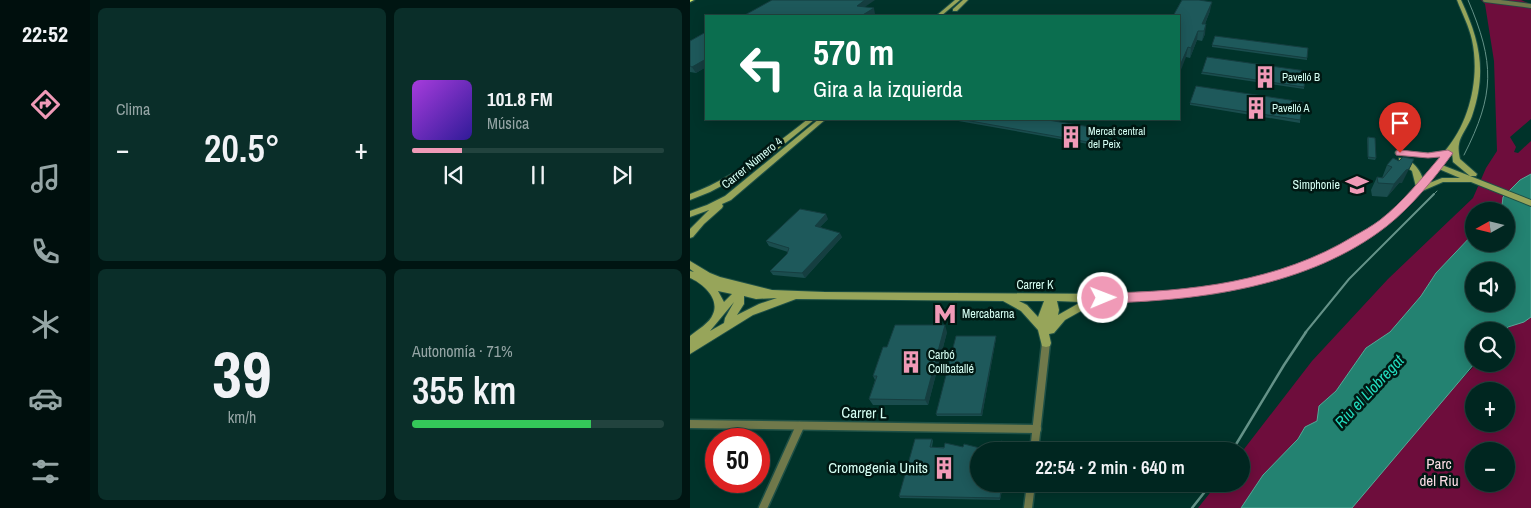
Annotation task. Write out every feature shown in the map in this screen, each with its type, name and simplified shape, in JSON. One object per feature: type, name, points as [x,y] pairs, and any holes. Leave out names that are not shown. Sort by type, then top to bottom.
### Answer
[{"type":"main road","points":[[939,15],[958,0]]},
{"type":"main road","points":[[948,15],[966,0]]},
{"type":"main road","points":[[1452,1],[1461,4],[1475,43],[1476,79],[1471,106],[1455,143],[1448,153],[1398,156],[1416,171],[1418,190],[1447,179],[1469,180],[1490,185]]},
{"type":"main road","name":"Carrer Número 4","points":[[690,197],[719,185],[751,166],[811,120]]},
{"type":"main road","name":"Carrer Número 4","points":[[728,198],[822,120]]},
{"type":"main road","points":[[1455,143],[1455,158],[1459,164],[1490,185]]},
{"type":"main road","points":[[1438,166],[1531,202]]},
{"type":"main road","name":"Carrer K","points":[[690,274],[703,281],[756,295],[1096,298],[1153,297],[1189,293],[1223,288],[1278,275],[1323,258],[1360,239],[1383,223],[1418,190],[1438,166]]},
{"type":"main road","points":[[690,235],[701,222],[728,198]]},
{"type":"main road","name":"Carrer K","points":[[690,264],[703,273],[738,289],[761,290],[773,294]]},
{"type":"main road","points":[[703,281],[720,302],[719,324]]},
{"type":"main road","points":[[690,348],[737,310],[738,289]]},
{"type":"main road","points":[[719,324],[766,305],[799,296]]},
{"type":"main road","points":[[998,297],[1014,302],[1024,308],[1046,328]]},
{"type":"main road","points":[[1046,342],[1046,328],[1054,310],[1051,297]]},
{"type":"main road","points":[[1046,328],[1096,298]]},
{"type":"street","points":[[1485,0],[1531,6]]},
{"type":"street","points":[[1438,166],[1448,153]]},
{"type":"street","name":"Carrer Número 4","points":[[690,214],[728,198]]},
{"type":"street","points":[[1035,442],[1046,342]]},
{"type":"street","name":"Carrer L","points":[[690,424],[1037,428]]},
{"type":"street","points":[[764,508],[800,426]]},
{"type":"street","points":[[1028,508],[1030,492]]},
{"type":"green space","points":[[1481,0],[1521,0],[1528,3],[1531,9],[1531,119],[1510,137],[1516,147],[1514,152],[1518,153],[1531,141],[1531,174],[1520,180],[1503,202],[1469,202],[1473,198],[1486,168],[1497,151],[1494,61],[1485,4]]},
{"type":"green space","points":[[1465,206],[1465,242],[1436,273],[1421,296],[1390,332],[1366,348],[1336,391],[1319,406],[1317,421],[1305,427],[1298,439],[1263,475],[1241,508],[1198,508],[1211,492],[1250,492],[1249,442],[1312,361],[1388,279]]},
{"type":"green space","name":"Parc del Riu","points":[[1531,317],[1531,508],[1352,508],[1440,402],[1468,372],[1515,372],[1515,324]]},
{"type":"water","name":"Riu el Llobregat","points":[[1531,174],[1531,317],[1515,325],[1515,322],[1465,322],[1465,372],[1467,372],[1352,508],[1241,508],[1263,475],[1298,439],[1305,427],[1317,421],[1319,406],[1336,391],[1366,348],[1390,332],[1421,296],[1436,273],[1465,242],[1465,252],[1515,252],[1515,202],[1502,202],[1503,197],[1520,180]]},
{"type":"building","points":[[772,0],[865,0],[857,6],[874,8],[863,15],[745,15]]},
{"type":"building","points":[[1182,0],[1212,2],[1202,24],[1206,24],[1204,31],[1198,31],[1191,48],[1188,47],[1180,66],[1180,15],[1174,15]]},
{"type":"building","points":[[705,33],[705,60],[692,67],[690,66],[690,41]]},
{"type":"building","points":[[1215,36],[1308,48],[1307,58],[1212,45]]},
{"type":"building","name":"Pavelló B","points":[[1207,57],[1306,71],[1304,87],[1202,72]]},
{"type":"building","name":"Pavelló A","points":[[1196,86],[1303,102],[1300,120],[1190,103]]},
{"type":"building","name":"Mercat central del Peix","points":[[965,120],[1048,120],[1096,128],[1088,142]]},
{"type":"building","points":[[1368,137],[1375,138],[1376,158],[1368,157]]},
{"type":"building","points":[[1403,157],[1414,159],[1409,169],[1394,184],[1378,183],[1377,177],[1383,178],[1392,167],[1387,165],[1393,158],[1399,161]]},
{"type":"building","points":[[800,209],[826,214],[815,226],[840,233],[802,273],[770,271],[787,254],[789,248],[766,241]]},
{"type":"building","name":"Carbó Collbatallé","points":[[895,325],[945,325],[925,400],[869,399],[877,376],[873,376],[883,347],[887,347]]},
{"type":"building","points":[[956,336],[996,336],[981,414],[936,414]]},
{"type":"building","name":"Cromogenia Units","points":[[915,439],[932,439],[930,447],[944,448],[945,443],[963,447],[964,444],[970,446],[970,492],[1001,492],[1000,498],[899,496]]},
{"type":"railway","points":[[1464,155],[1482,114],[1488,78],[1483,42],[1468,0]]},
{"type":"railway","points":[[1305,333],[1349,279],[1437,191]]},
{"type":"railway","points":[[1237,442],[1306,332]]},
{"type":"railway","points":[[1192,508],[1205,492]]},
{"type":"place","name":"Pavelló B","points":[[1265,77]]},
{"type":"place","name":"Pavelló A","points":[[1256,108]]},
{"type":"place","name":"Mercat central del Peix","points":[[1071,137]]},
{"type":"place","name":"Simphonie","points":[[1357,185]]},
{"type":"place","name":"Mercabarna","points":[[945,314]]},
{"type":"place","name":"Carbó Collbatallé","points":[[911,362]]},
{"type":"place","name":"Cromogenia Units","points":[[944,468]]},
{"type":"route","points":[[1103,298],[1153,297],[1223,288],[1278,275],[1342,249],[1383,223],[1416,193],[1448,153],[1428,155],[1400,153]]}]
